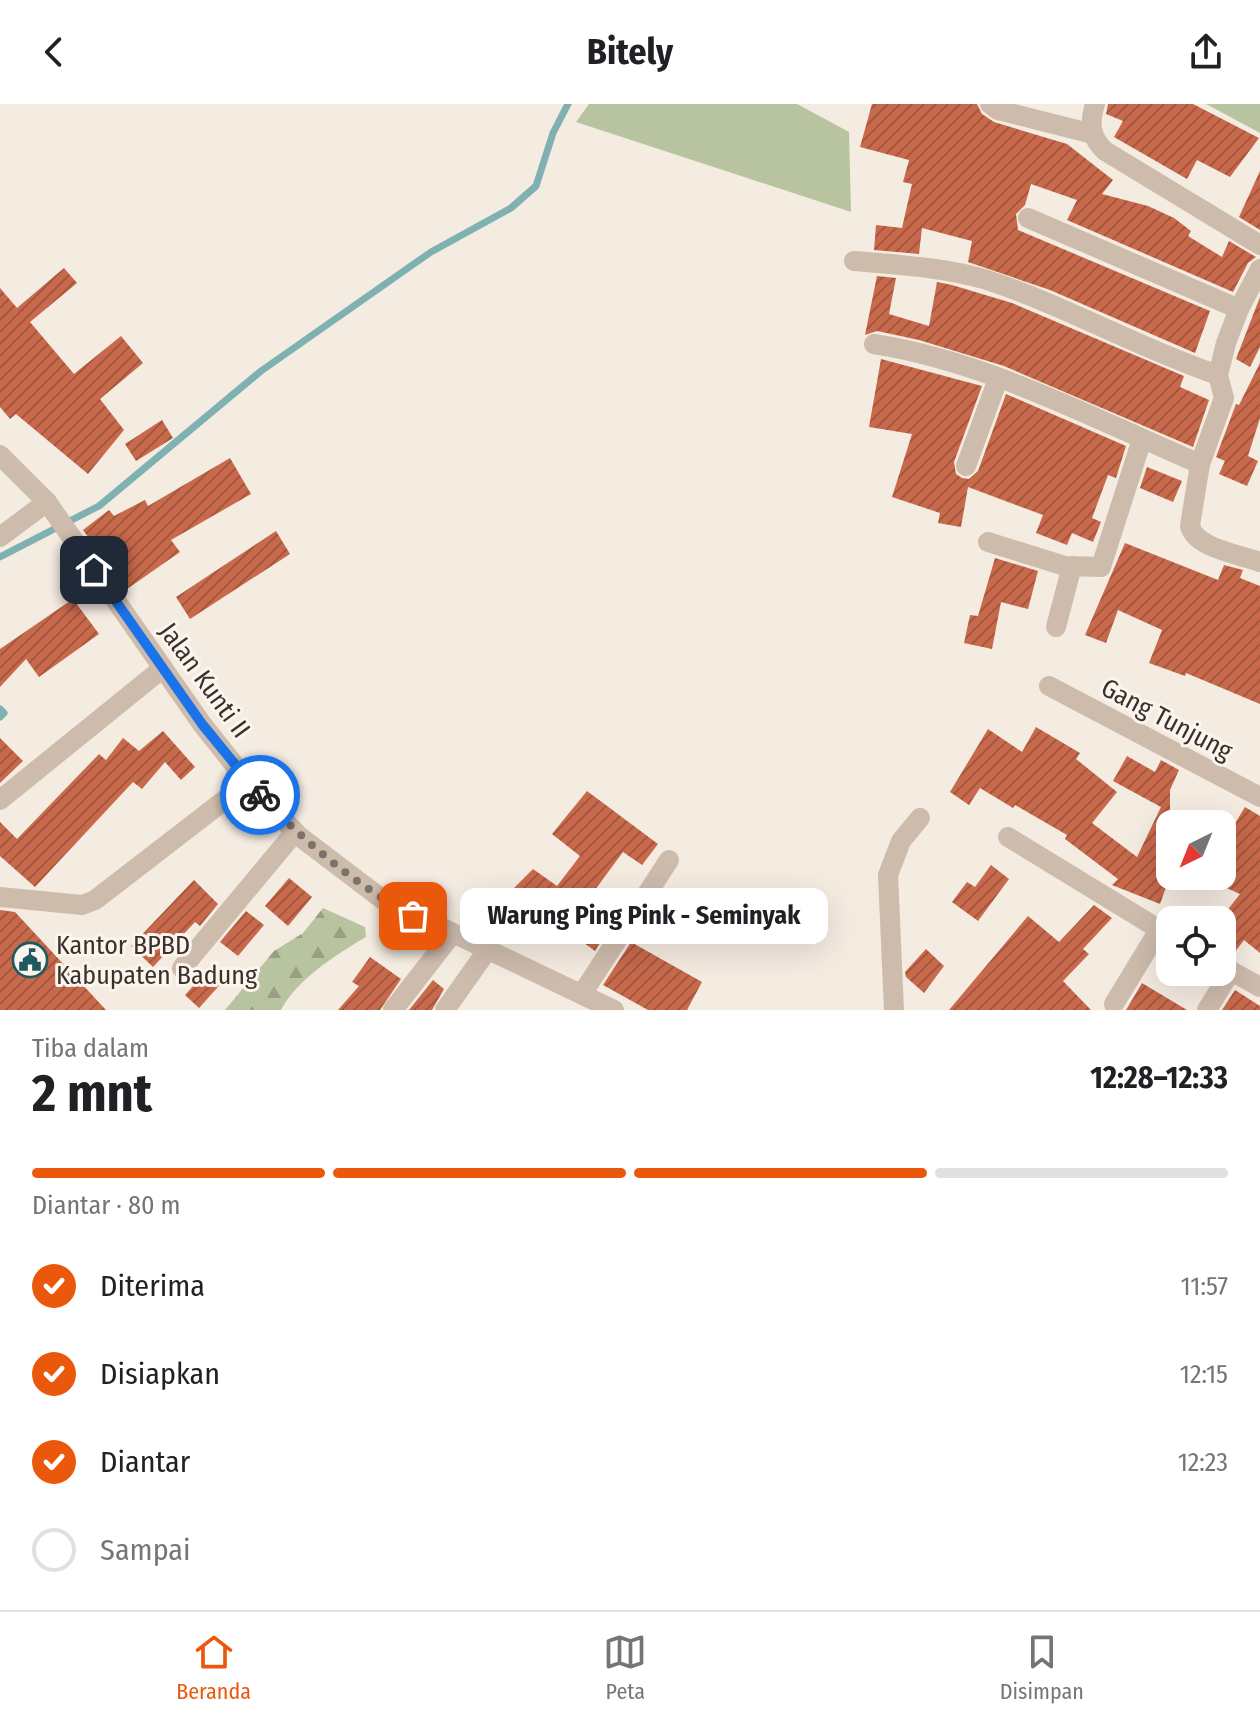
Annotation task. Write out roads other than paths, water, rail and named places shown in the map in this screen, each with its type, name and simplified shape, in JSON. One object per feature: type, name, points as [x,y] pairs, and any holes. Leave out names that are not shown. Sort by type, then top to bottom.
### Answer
[{"type":"street","points":[[990,104],[998,110],[1093,134]]},
{"type":"street","points":[[1095,104],[1091,123],[1093,134],[1105,151],[1260,245]]},
{"type":"street","points":[[1028,218],[1239,309]]},
{"type":"street","points":[[854,261],[935,268],[986,280],[1158,354],[1218,375]]},
{"type":"street","points":[[1260,269],[1239,309],[1218,375],[1224,398],[1200,464],[1192,533],[1203,542],[1260,562]]},
{"type":"street","points":[[874,344],[922,352],[998,379],[1068,405],[1200,464]]},
{"type":"street","points":[[966,466],[998,379]]},
{"type":"street","points":[[988,542],[1072,566],[1101,567],[1142,439]]},
{"type":"street","name":"Jalan Kunti II","points":[[0,455],[47,502],[163,668],[248,782],[295,832],[335,866],[382,899],[486,952],[614,1010]]},
{"type":"street","points":[[0,537],[47,502]]},
{"type":"street","points":[[1056,627],[1072,566]]},
{"type":"street","points":[[0,800],[163,668]]},
{"type":"street","name":"Gang Tunjung","points":[[1049,686],[1260,797]]},
{"type":"street","points":[[0,897],[82,905],[95,900],[248,782]]},
{"type":"street","points":[[894,1010],[888,875],[901,841],[920,818]]},
{"type":"street","points":[[182,968],[295,832]]},
{"type":"street","points":[[1008,837],[1156,927]]},
{"type":"street","points":[[582,994],[669,860]]},
{"type":"street","points":[[393,1010],[452,934]]},
{"type":"street","points":[[1114,1004],[1156,946]]},
{"type":"street","points":[[445,1010],[486,952]]},
{"type":"street","points":[[1236,973],[1260,987]]},
{"type":"street","points":[[1207,1010],[1218,986]]},
{"type":"waterway","points":[[0,557],[99,506],[261,371],[431,252],[511,208],[536,186],[553,133],[568,104]]},
{"type":"waterway","points":[[0,709],[4,713],[0,717]]},
{"type":"place","name":"Warung Ping Pink - Seminyak","points":[[413,916]]},
{"type":"place","name":"Kantor BPBD Kabupaten Badung","points":[[30,960]]}]
